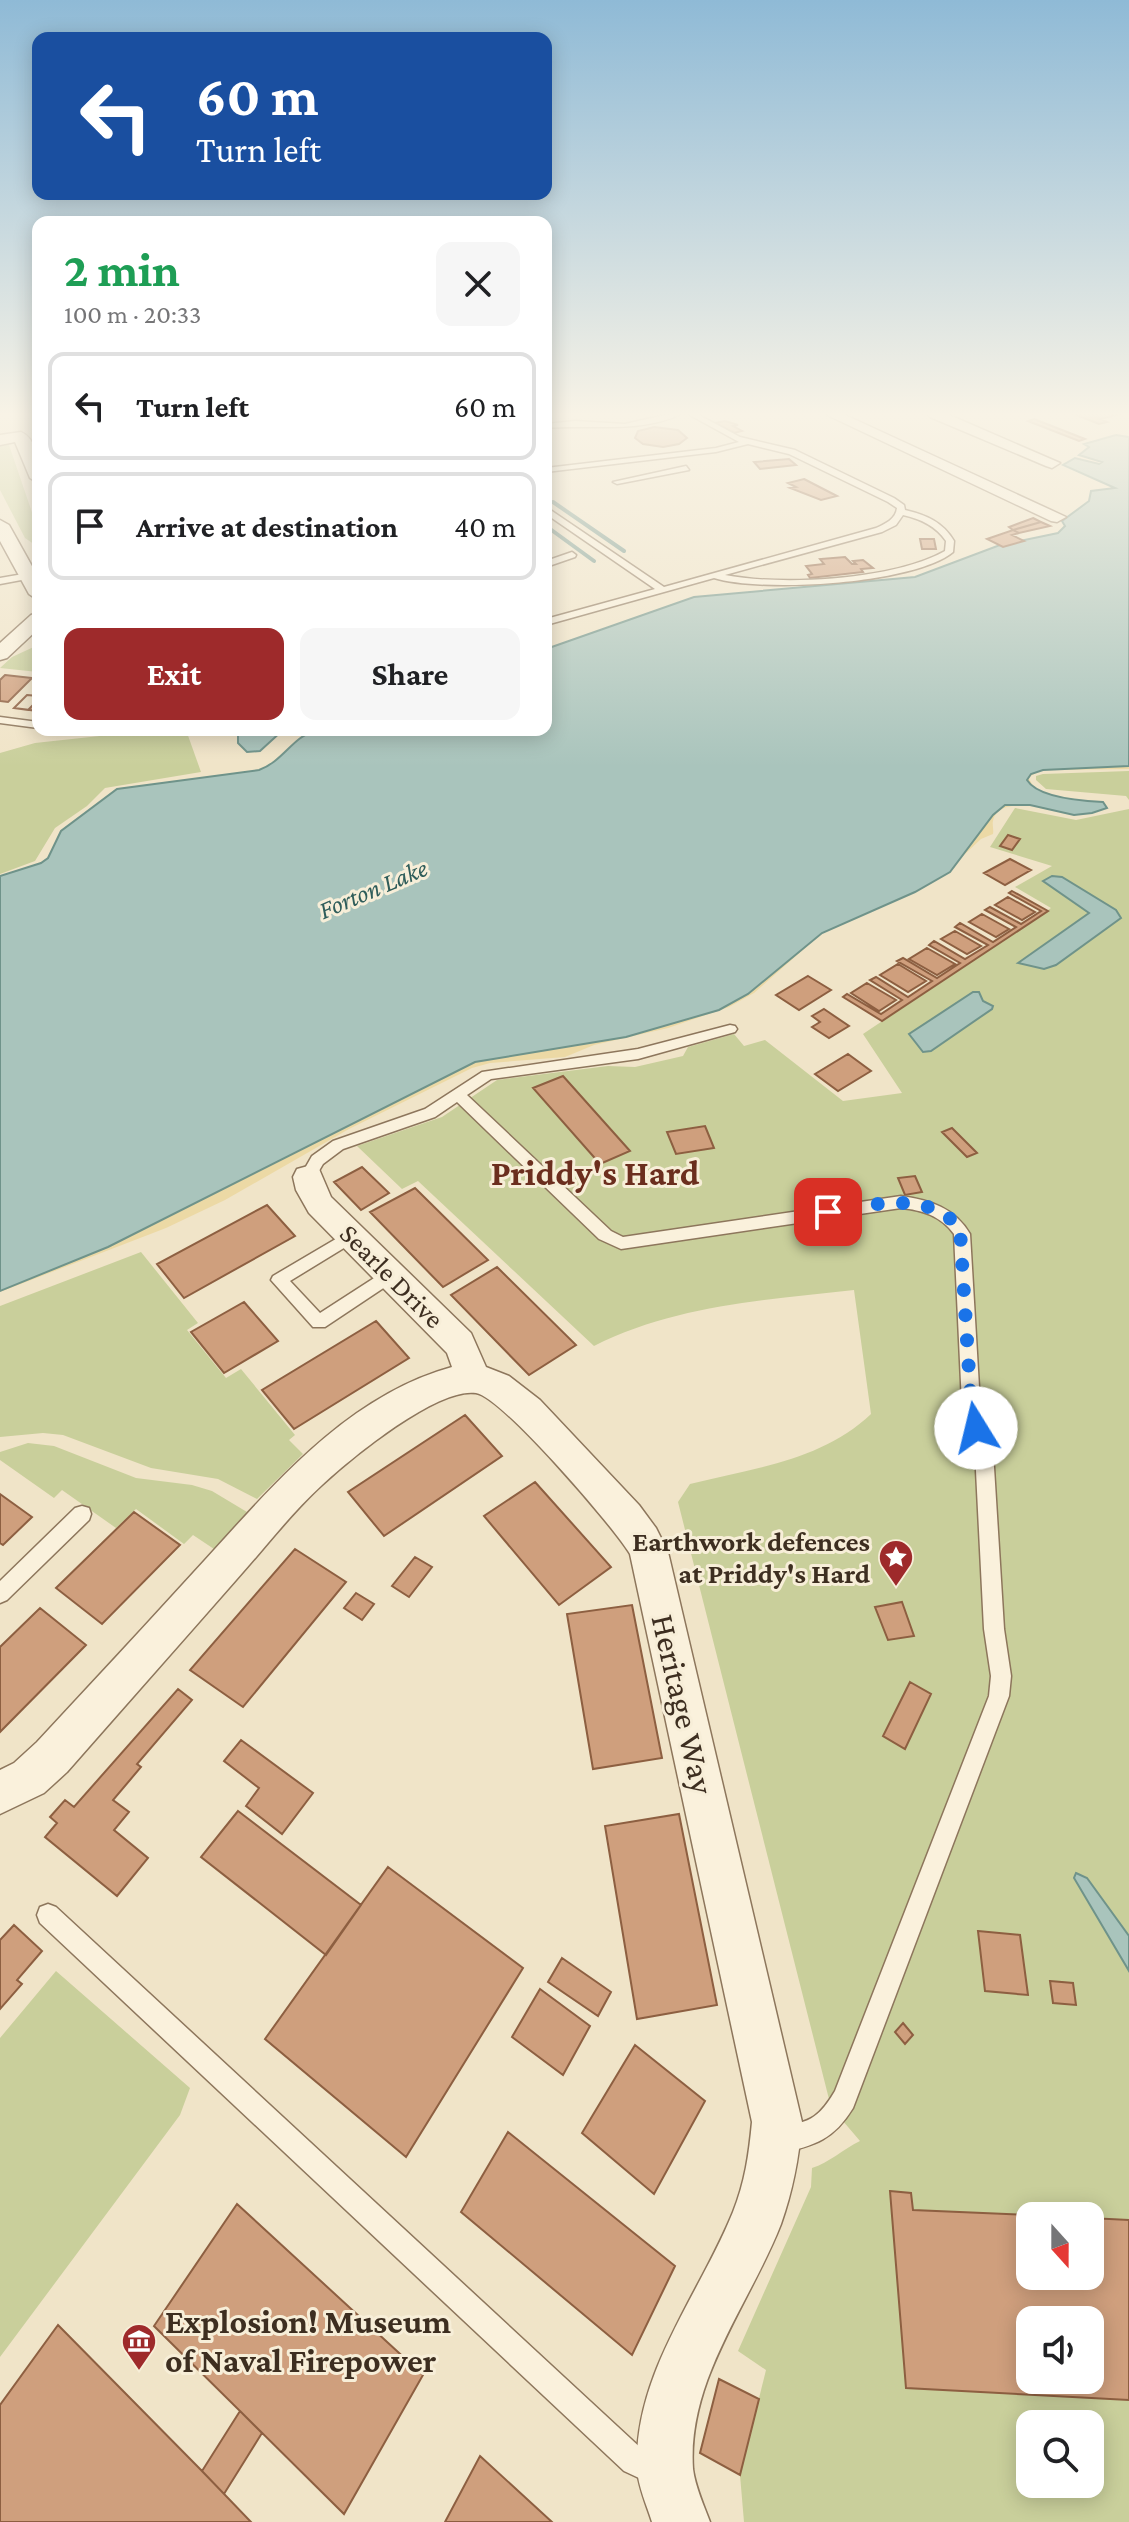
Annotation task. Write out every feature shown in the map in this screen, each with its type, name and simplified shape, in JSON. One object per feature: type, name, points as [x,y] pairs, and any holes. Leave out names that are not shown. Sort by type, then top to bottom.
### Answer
[{"type":"street","points":[[4,532],[32,582]]},
{"type":"street","points":[[17,555],[32,552]]},
{"type":"street","points":[[0,654],[32,625]]},
{"type":"street","name":"Searle Drive","points":[[308,1177],[316,1200],[459,1343],[466,1355],[472,1379]]},
{"type":"street","points":[[0,1793],[29,1778],[52,1757],[316,1466],[422,1394],[451,1382],[472,1379]]},
{"type":"street","name":"Heritage Way","points":[[472,1379],[489,1382],[512,1397],[639,1534],[649,1552],[773,2098],[778,2141],[769,2192],[679,2384],[665,2439],[666,2477],[681,2522]]},
{"type":"lane","points":[[578,532],[660,588]]},
{"type":"lane","points":[[552,620],[870,532]]},
{"type":"lane","points":[[715,575],[742,581],[835,580],[924,566],[949,552],[950,541],[944,532]]},
{"type":"lane","points":[[552,562],[572,555]]},
{"type":"lane","points":[[0,581],[29,576]]},
{"type":"lane","points":[[0,720],[32,724]]},
{"type":"lane","points":[[308,1177],[317,1160],[338,1145],[418,1118],[498,1072],[638,1054],[730,1029]]},
{"type":"lane","points":[[458,1095],[605,1235],[621,1243],[901,1202],[940,1212],[957,1225],[962,1234],[971,1404],[984,1451],[994,1629],[1000,1664],[999,1696],[844,2099],[829,2125],[802,2136],[778,2141]]},
{"type":"lane","points":[[351,1236],[279,1280],[319,1322],[391,1275]]},
{"type":"lane","points":[[0,1594],[82,1514]]},
{"type":"lane","points":[[48,1915],[634,2461],[666,2477]]},
{"type":"green space","points":[[22,532],[32,532],[32,543]]},
{"type":"green space","points":[[32,648],[32,671],[0,668],[12,657]]},
{"type":"green space","points":[[100,736],[188,736],[201,772],[105,788],[87,806],[55,828],[35,861],[0,874],[0,753],[35,743]]},
{"type":"green space","points":[[1129,771],[1129,800],[1126,796],[1046,789],[1036,780],[1036,776],[1043,774]]},
{"type":"green space","points":[[1015,808],[1076,820],[1129,809],[1129,2522],[744,2522],[740,2475],[766,2370],[738,2351],[811,2187],[812,2168],[860,2141],[831,2107],[678,1502],[690,1484],[786,1461],[831,1442],[871,1414],[854,1290],[754,1301],[688,1313],[656,1321],[594,1346],[418,1181],[402,1189],[357,1146],[442,1117],[497,1080],[608,1066],[635,1067],[683,1056],[688,1047],[734,1034],[744,1046],[765,1040],[843,1101],[902,1093],[863,1034],[1051,908],[1015,887],[1052,866],[990,847]]},
{"type":"green space","points":[[141,1252],[198,1323],[187,1330],[226,1378],[241,1369],[295,1435],[289,1440],[303,1454],[257,1499],[218,1479],[151,1468],[63,1435],[43,1433],[0,1437],[0,1306]]},
{"type":"green space","points":[[28,1443],[54,1446],[136,1478],[192,1485],[212,1491],[247,1512],[214,1549],[193,1535],[184,1544],[136,1509],[116,1528],[62,1490],[54,1498],[0,1460],[0,1452]]},
{"type":"green space","points":[[56,1971],[190,2088],[180,2115],[0,2357],[0,2038]]},
{"type":"sand","points":[[1129,764],[1129,769],[1043,770],[1028,777],[1036,791],[1033,803],[999,811],[993,821],[993,834],[981,839],[937,880],[822,933],[754,993],[729,1007],[668,1028],[594,1045],[565,1057],[490,1063],[472,1068],[349,1129],[225,1200],[166,1228],[0,1292],[0,1269],[1010,772]]},
{"type":"water","name":"Forton Lake","points":[[1129,532],[1129,766],[1043,770],[1031,774],[1027,780],[1050,795],[1103,802],[1107,808],[1074,815],[1030,805],[1005,805],[993,815],[950,872],[915,892],[822,933],[748,994],[719,1010],[626,1037],[475,1062],[108,1247],[0,1291],[0,876],[48,858],[61,831],[117,789],[259,770],[274,762],[304,736],[552,736],[552,647],[694,597],[915,577],[1000,545],[1058,533]]},
{"type":"water","points":[[238,736],[276,736],[260,751],[247,752],[238,743]]},
{"type":"water","points":[[1052,876],[1062,877],[1116,910],[1121,918],[1056,965],[1044,969],[1018,963],[1089,913],[1043,881]]},
{"type":"water","points":[[973,992],[979,992],[983,1001],[993,1006],[992,1009],[931,1051],[923,1052],[909,1034]]},
{"type":"water","points":[[1076,1873],[1087,1878],[1129,1936],[1129,1971],[1074,1878]]},
{"type":"building","points":[[1016,532],[1019,533],[1012,535],[1024,541],[1003,547],[987,539]]},
{"type":"building","points":[[920,539],[934,539],[936,549],[922,549]]},
{"type":"building","points":[[845,557],[852,564],[856,564],[853,561],[863,560],[873,568],[810,578],[808,575],[812,574],[806,566],[824,564],[820,559]]},
{"type":"building","points":[[5,675],[32,678],[8,702],[0,701],[0,680]]},
{"type":"building","points":[[27,695],[32,695],[32,706],[28,710],[14,708]]},
{"type":"building","points":[[27,695],[32,695],[32,710],[14,708]]},
{"type":"building","points":[[1008,835],[1020,839],[1012,850],[1000,846]]},
{"type":"building","points":[[1010,859],[1031,870],[1005,885],[984,873]]},
{"type":"building","points":[[1012,891],[1048,911],[882,1021],[843,997],[847,994],[881,1014],[902,1000],[870,980],[876,977],[908,997],[932,981],[897,961],[903,958],[937,978],[960,963],[929,945],[934,941],[965,959],[988,945],[955,927],[960,923],[993,942],[1016,927],[985,910],[990,907],[1021,924],[1041,911],[1009,893]]},
{"type":"building","points":[[1008,897],[1035,912],[1022,920],[995,905]]},
{"type":"building","points":[[982,914],[1009,929],[996,937],[969,922]]},
{"type":"building","points":[[955,931],[981,946],[967,954],[941,939]]},
{"type":"building","points":[[927,948],[955,964],[937,975],[909,959]]},
{"type":"building","points":[[898,964],[926,981],[908,992],[880,975]]},
{"type":"building","points":[[808,976],[831,990],[799,1010],[776,995]]},
{"type":"building","points":[[867,983],[896,1000],[879,1011],[851,993]]},
{"type":"building","points":[[824,1009],[849,1026],[829,1038],[812,1027],[820,1022],[812,1016]]},
{"type":"building","points":[[848,1054],[871,1071],[838,1091],[815,1074]]},
{"type":"building","points":[[563,1076],[630,1151],[600,1164],[533,1088]]},
{"type":"building","points":[[705,1126],[714,1148],[676,1154],[667,1132]]},
{"type":"building","points":[[952,1128],[977,1153],[967,1157],[942,1132]]},
{"type":"building","points":[[362,1167],[389,1193],[361,1210],[334,1182]]},
{"type":"building","points":[[915,1176],[922,1192],[905,1195],[898,1178]]},
{"type":"building","points":[[415,1188],[488,1260],[443,1287],[370,1212]]},
{"type":"building","points":[[267,1205],[295,1236],[184,1298],[157,1264]]},
{"type":"building","points":[[497,1267],[576,1345],[529,1375],[451,1295]]},
{"type":"building","points":[[244,1302],[278,1341],[224,1373],[191,1332]]},
{"type":"building","points":[[376,1321],[409,1358],[294,1429],[262,1390]]},
{"type":"building","points":[[465,1415],[502,1456],[384,1536],[348,1492]]},
{"type":"building","points":[[535,1482],[611,1567],[559,1605],[484,1516]]},
{"type":"building","points":[[0,1494],[32,1517],[3,1545],[0,1543]]},
{"type":"building","points":[[134,1512],[180,1545],[102,1624],[56,1588]]},
{"type":"building","points":[[295,1549],[346,1582],[243,1707],[190,1670]]},
{"type":"building","points":[[415,1557],[432,1567],[409,1597],[392,1586]]},
{"type":"building","points":[[356,1593],[374,1604],[362,1620],[344,1608]]},
{"type":"building","points":[[902,1602],[914,1636],[888,1640],[875,1607]]},
{"type":"building","points":[[632,1605],[662,1758],[593,1769],[567,1614]]},
{"type":"building","points":[[40,1608],[86,1645],[0,1732],[0,1647]]},
{"type":"building","points":[[910,1682],[931,1694],[905,1749],[883,1736]]},
{"type":"building","points":[[178,1689],[192,1700],[137,1764],[141,1767],[113,1800],[129,1812],[114,1830],[148,1858],[117,1896],[45,1837],[57,1823],[50,1817],[65,1800],[74,1807]]},
{"type":"building","points":[[241,1740],[313,1793],[282,1834],[246,1806],[259,1788],[224,1761]]},
{"type":"building","points":[[238,1811],[361,1905],[326,1955],[201,1857]]},
{"type":"building","points":[[679,1814],[717,2005],[637,2019],[605,1826]]},
{"type":"building","points":[[388,1867],[523,1968],[406,2157],[265,2039]]},
{"type":"building","points":[[14,1925],[42,1951],[17,1980],[22,1984],[0,2009],[0,1940]]},
{"type":"building","points":[[978,1931],[1020,1935],[1028,1995],[985,1991]]},
{"type":"building","points":[[562,1958],[611,1992],[598,2016],[548,1982]]},
{"type":"building","points":[[1050,1981],[1073,1983],[1076,2005],[1053,2003]]},
{"type":"building","points":[[540,1989],[590,2026],[563,2075],[512,2037]]},
{"type":"building","points":[[903,2023],[913,2035],[905,2044],[895,2032]]},
{"type":"building","points":[[635,2045],[705,2101],[654,2194],[582,2133]]},
{"type":"building","points":[[508,2132],[675,2266],[632,2355],[461,2212]]},
{"type":"building","points":[[890,2191],[911,2193],[913,2210],[1016,2215],[1016,2290],[1104,2290],[1104,2219],[1129,2220],[1129,2400],[1018,2394],[1104,2394],[1104,2306],[1016,2306],[1016,2394],[906,2388]]},
{"type":"building","points":[[237,2204],[423,2375],[344,2514],[154,2326]]},
{"type":"building","points":[[58,2325],[251,2522],[0,2522],[0,2405]]},
{"type":"building","points":[[719,2379],[759,2399],[740,2475],[700,2453]]},
{"type":"building","points":[[240,2411],[262,2433],[224,2494],[202,2471]]},
{"type":"building","points":[[480,2456],[552,2522],[445,2522]]},
{"type":"waterway","points":[[554,532],[594,561]]},
{"type":"waterway","points":[[596,532],[624,551]]},
{"type":"place","name":"Earthwork defences at Priddy's Hard","points":[[896,1588]]},
{"type":"place","name":"Explosion! Museum of Naval Firepower","points":[[139,2372]]},
{"type":"district","name":"Priddy's Hard","points":[[595,1173]]},
{"type":"route","points":[[828,1212],[910,1203],[940,1212],[960,1229],[971,1404],[976,1428]]}]
